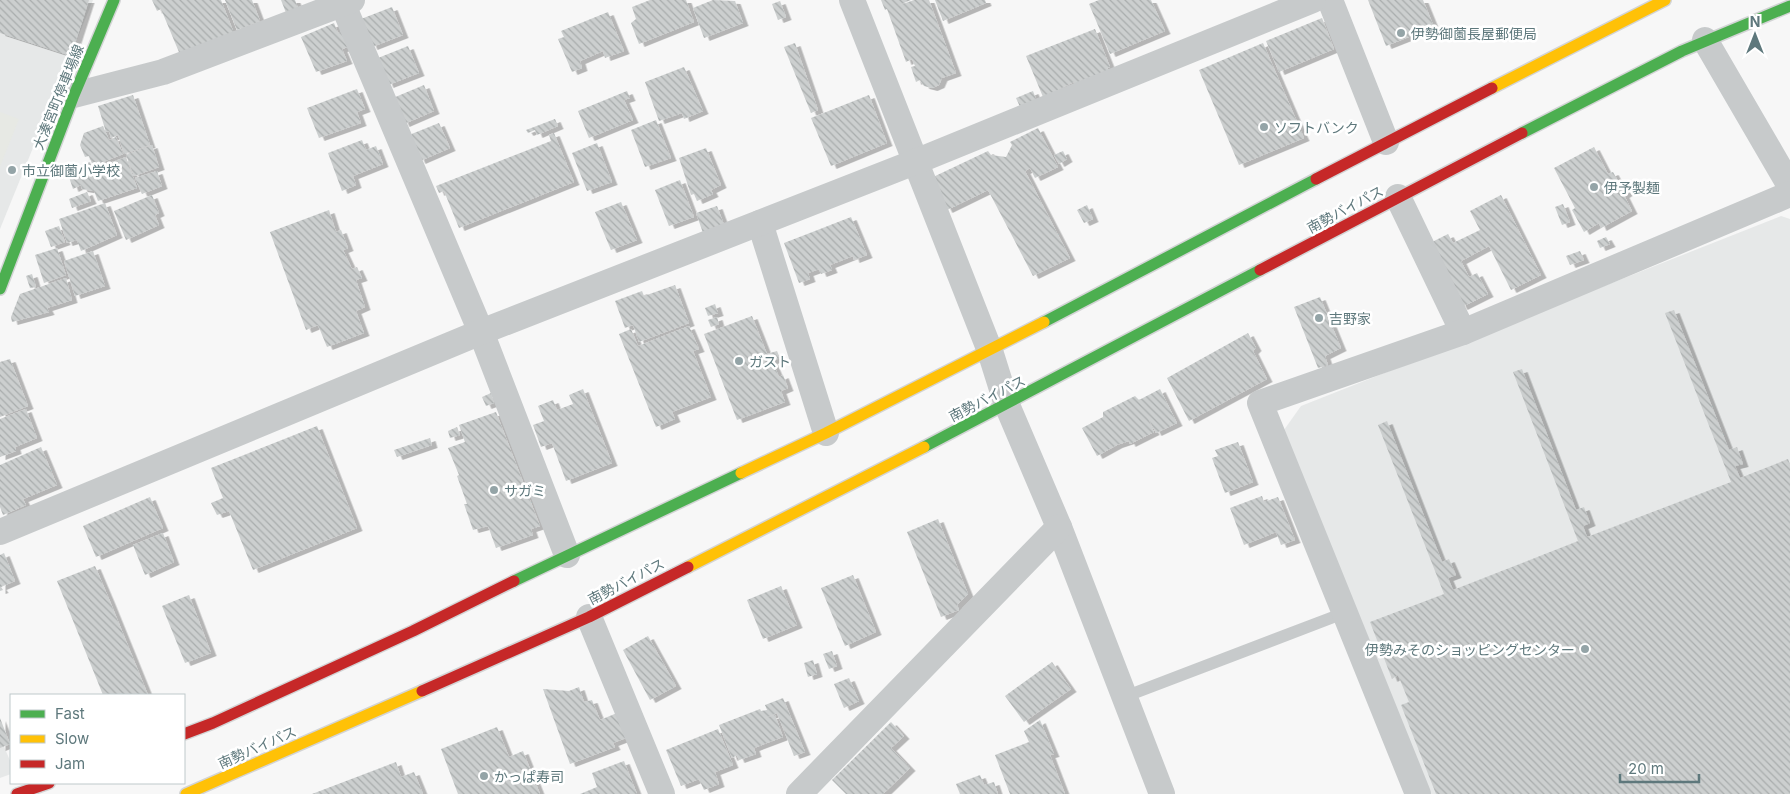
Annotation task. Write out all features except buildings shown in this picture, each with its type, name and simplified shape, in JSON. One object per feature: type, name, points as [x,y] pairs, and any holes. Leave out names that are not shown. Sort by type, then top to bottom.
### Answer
[{"type":"main road","name":"大湊宮町停車場線","points":[[0,289],[74,95],[114,0]]},
{"type":"main road","points":[[185,734],[213,723],[396,639],[567,555],[826,433],[990,351],[1386,142],[1665,0]]},
{"type":"main road","name":"南勢バイパス","points":[[186,794],[589,617],[1007,405],[1398,197],[1706,40],[1790,6]]},
{"type":"main road","points":[[18,794],[46,784]]},
{"type":"street","points":[[852,0],[990,351],[1007,405],[1059,527],[1162,794]]},
{"type":"street","points":[[0,532],[481,332],[915,162],[1313,0]]},
{"type":"street","points":[[1330,0],[1386,142]]},
{"type":"street","points":[[74,95],[163,72],[345,1],[481,332],[567,555]]},
{"type":"street","points":[[1706,40],[1790,186]]},
{"type":"street","points":[[1418,794],[1260,403],[1463,332],[1790,194]]},
{"type":"street","points":[[1398,197],[1463,332]]},
{"type":"street","points":[[760,223],[826,433]]},
{"type":"street","points":[[799,794],[1059,527]]},
{"type":"street","points":[[589,617],[662,794]]},
{"type":"lane","points":[[1124,697],[1344,613]]},
{"type":"shaded area","name":"市立御薗小学校","points":[[0,0],[93,0],[0,229]]},
{"type":"shaded area","points":[[0,112],[19,119],[0,167]]},
{"type":"shaded area","points":[[1781,216],[1790,219],[1790,794],[1430,794],[1279,437],[1301,406]]},
{"type":"shaded area","points":[[0,737],[10,761],[10,774],[0,778]]},
{"type":"traffic: fast","points":[[0,289],[74,95],[114,0]]},
{"type":"traffic: fast","points":[[1522,133],[1682,51],[1790,6]]},
{"type":"traffic: fast","points":[[1044,322],[1316,179]]},
{"type":"traffic: fast","points":[[924,447],[1260,270]]},
{"type":"traffic: fast","points":[[514,581],[741,473]]},
{"type":"traffic: slow","points":[[1492,88],[1665,0]]},
{"type":"traffic: slow","points":[[741,473],[826,433],[1044,322]]},
{"type":"traffic: slow","points":[[688,567],[924,447]]},
{"type":"traffic: slow","points":[[186,794],[422,691]]},
{"type":"traffic: jam","points":[[1316,179],[1492,88]]},
{"type":"traffic: jam","points":[[1260,270],[1522,133]]},
{"type":"traffic: jam","points":[[422,691],[589,617],[688,567]]},
{"type":"traffic: jam","points":[[185,734],[213,723],[413,631],[514,581]]},
{"type":"traffic: jam","points":[[17,794],[46,784]]},
{"type":"place","name":"伊勢御薗長屋郵便局","points":[[1401,33]]},
{"type":"place","name":"ソフトバンク","points":[[1264,127]]},
{"type":"place","name":"市立御薗小学校","points":[[12,170]]},
{"type":"place","name":"伊予製麺","points":[[1594,187]]},
{"type":"place","name":"吉野家","points":[[1319,318]]},
{"type":"place","name":"ガスト","points":[[739,361]]},
{"type":"place","name":"サガミ","points":[[494,490]]},
{"type":"place","name":"伊勢みそのショッピングセンター","points":[[1585,649]]},
{"type":"place","name":"かっぱ寿司","points":[[484,776]]}]
